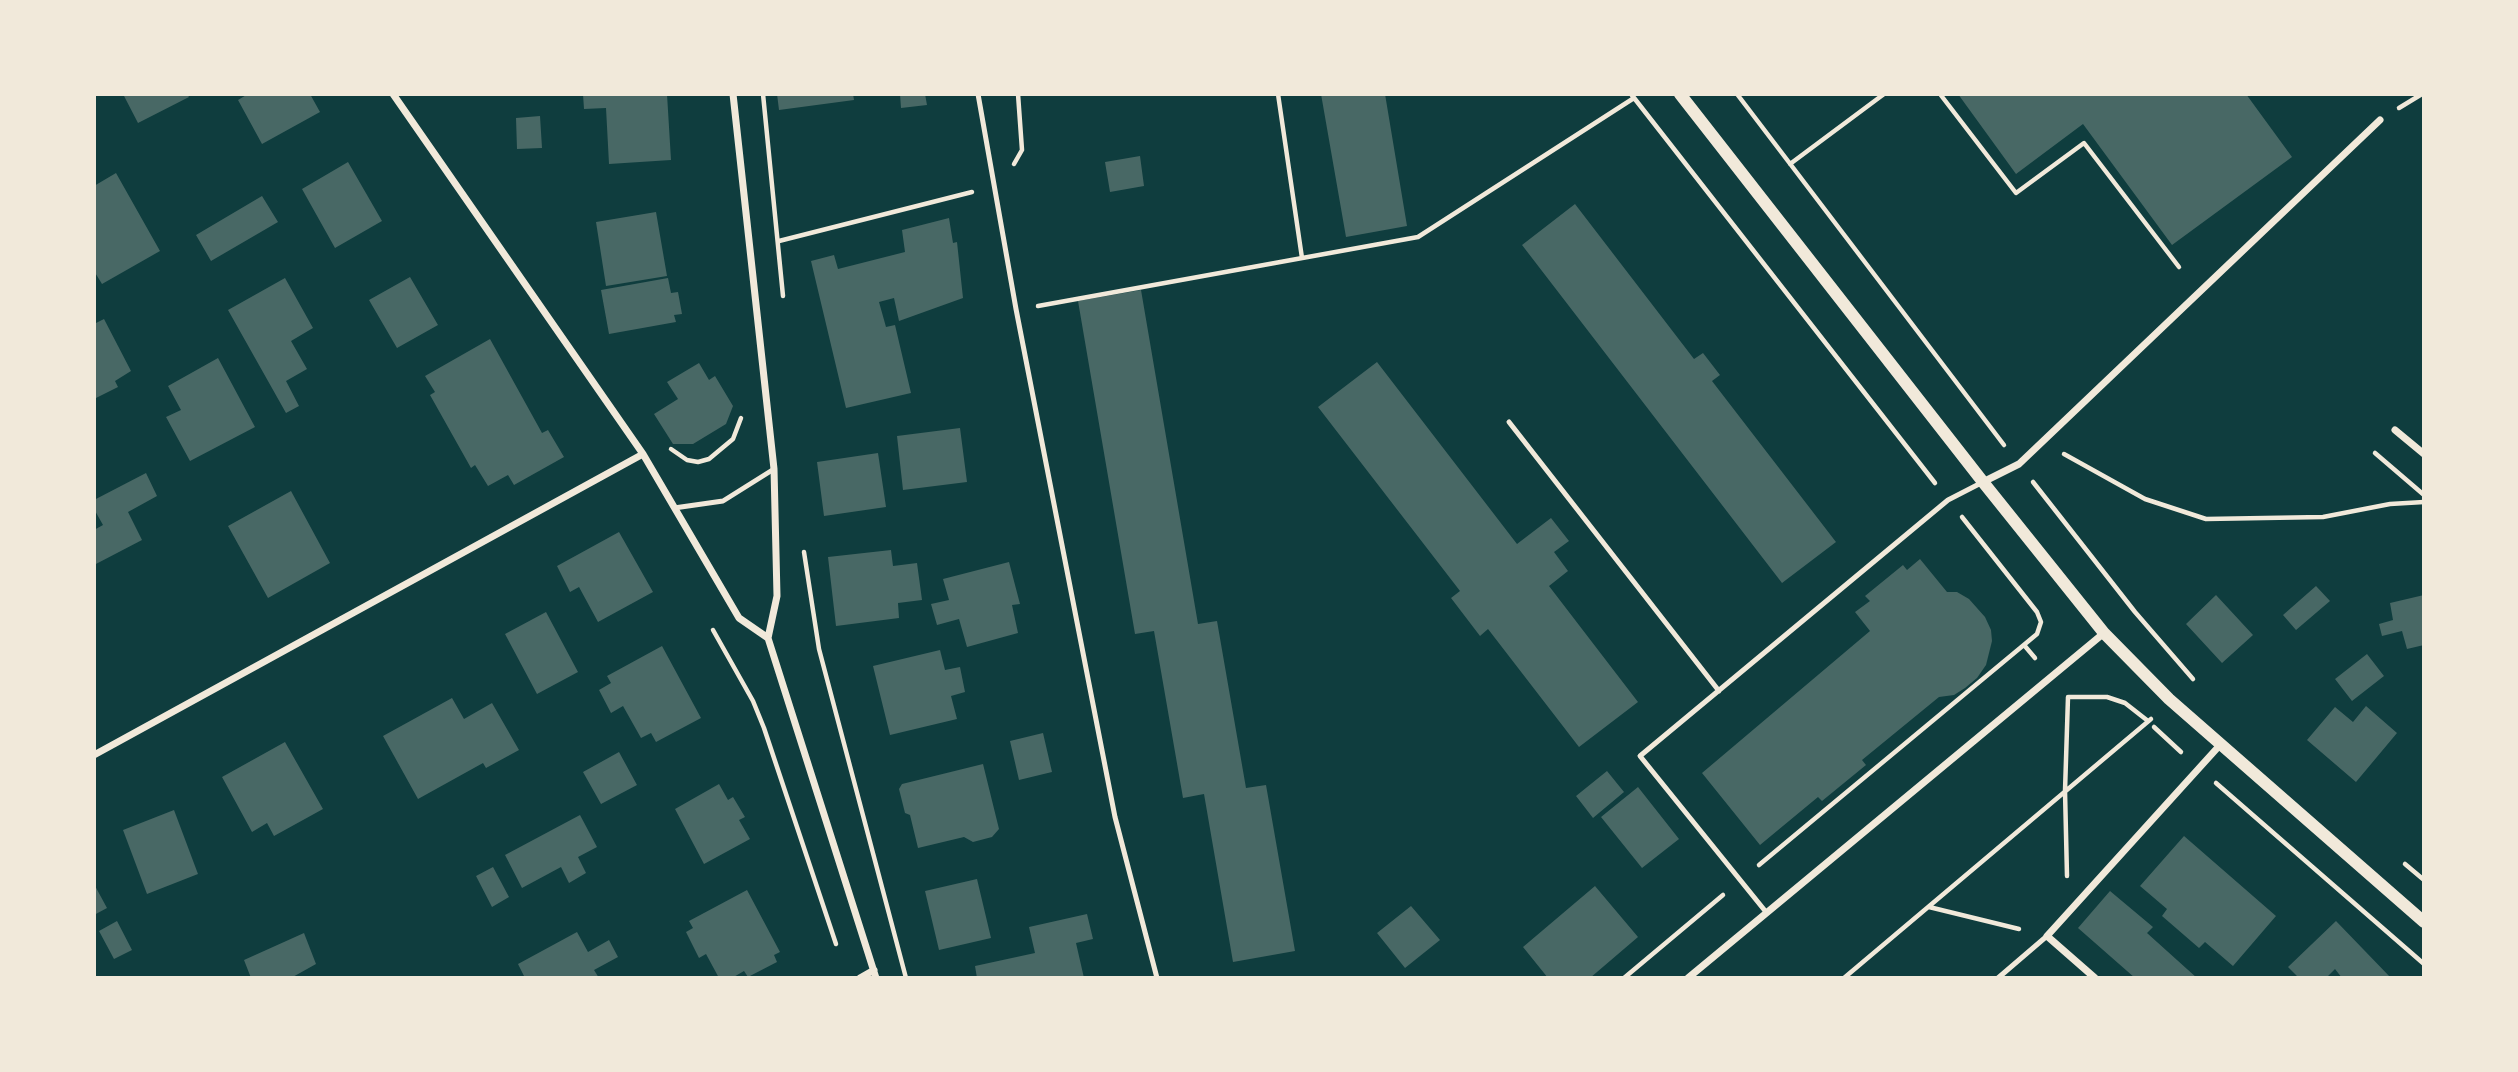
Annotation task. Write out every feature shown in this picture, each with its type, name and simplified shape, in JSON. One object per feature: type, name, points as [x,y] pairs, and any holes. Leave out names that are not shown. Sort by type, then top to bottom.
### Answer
[{"type":"street","points":[[393,94],[643,454],[739,618],[768,638]]},
{"type":"street","points":[[733,94],[774,469],[777,596],[768,638],[875,974],[860,978]]},
{"type":"street","points":[[1680,94],[2104,633],[2169,699],[2424,922]]},
{"type":"street","points":[[1983,482],[2019,464],[2380,120]]},
{"type":"street","points":[[2395,430],[2424,454]]},
{"type":"street","points":[[94,755],[643,454]]},
{"type":"street","points":[[1688,978],[2104,633]]},
{"type":"street","points":[[2095,978],[2047,936],[2220,745]]},
{"type":"lane","points":[[978,94],[1016,309],[1115,817],[1157,978]]},
{"type":"lane","points":[[1509,422],[1719,691]]},
{"type":"lane","points":[[674,508],[723,501],[774,469]]},
{"type":"lane","points":[[1766,912],[1640,756],[1948,500],[1983,482]]},
{"type":"lane","points":[[1998,978],[2047,936]]},
{"type":"path","points":[[763,94],[784,307]]},
{"type":"path","points":[[1278,94],[1302,258]]},
{"type":"path","points":[[1737,94],[2019,464],[2135,612],[2197,685]]},
{"type":"path","points":[[1790,164],[1884,94]]},
{"type":"path","points":[[1940,94],[2016,193],[2084,142],[2179,267]]},
{"type":"path","points":[[1016,309],[1418,237],[1632,96],[1650,119]]},
{"type":"path","points":[[779,241],[993,187]]},
{"type":"path","points":[[668,445],[687,460],[698,462],[709,459],[733,439],[741,418],[741,410]]},
{"type":"path","points":[[2041,443],[2145,499],[2206,519],[2323,517],[2390,504],[2424,502]]},
{"type":"path","points":[[2375,453],[2424,495]]},
{"type":"path","points":[[803,544],[819,649],[906,978]]},
{"type":"path","points":[[707,618],[753,701],[839,953]]},
{"type":"path","points":[[2024,645],[2069,697],[2065,791],[2067,916]]},
{"type":"path","points":[[1844,978],[2148,721],[2191,677]]},
{"type":"path","points":[[2069,697],[2107,697],[2125,703],[2424,964]]},
{"type":"path","points":[[2403,863],[2424,880]]},
{"type":"path","points":[[1928,907],[2047,936]]},
{"type":"building","points":[[123,94],[187,94],[189,97],[138,123]]},
{"type":"building","points":[[248,94],[310,94],[320,112],[262,144],[238,100]]},
{"type":"building","points":[[583,94],[667,94],[671,160],[609,164],[606,108],[584,109]]},
{"type":"building","points":[[777,94],[853,94],[854,100],[779,110]]},
{"type":"building","points":[[900,94],[925,94],[927,105],[901,108]]},
{"type":"building","points":[[1321,94],[1385,94],[1407,226],[1346,237]]},
{"type":"building","points":[[1958,94],[2246,94],[2292,157],[2172,245],[2083,124],[2016,174]]},
{"type":"building","points":[[540,116],[542,148],[517,149],[516,118]]},
{"type":"building","points":[[1140,156],[1144,186],[1110,192],[1105,162]]},
{"type":"building","points":[[348,162],[382,221],[335,248],[302,189]]},
{"type":"building","points":[[116,173],[160,251],[102,284],[94,271],[94,186]]},
{"type":"building","points":[[262,196],[278,222],[211,261],[196,235]]},
{"type":"building","points":[[1575,204],[1694,359],[1703,353],[1720,375],[1712,381],[1836,542],[1782,583],[1522,245]]},
{"type":"building","points":[[656,212],[667,276],[606,286],[596,222]]},
{"type":"building","points":[[949,218],[953,243],[957,242],[963,298],[899,321],[894,298],[879,302],[886,327],[895,325],[911,393],[846,408],[811,261],[834,255],[838,269],[905,252],[902,230]]},
{"type":"building","points":[[410,277],[438,325],[397,348],[369,300]]},
{"type":"building","points":[[285,278],[313,328],[291,341],[307,369],[286,381],[299,406],[286,413],[228,310]]},
{"type":"building","points":[[668,278],[671,293],[678,292],[682,314],[674,315],[676,322],[609,334],[601,290]]},
{"type":"building","points":[[1141,290],[1198,624],[1217,621],[1246,788],[1266,785],[1295,951],[1233,962],[1204,794],[1183,798],[1154,631],[1135,634],[1078,301]]},
{"type":"building","points":[[104,319],[131,371],[115,381],[118,387],[94,399],[94,324]]},
{"type":"building","points":[[490,339],[542,433],[548,430],[564,457],[514,485],[508,475],[488,486],[475,465],[471,468],[430,395],[435,392],[425,376]]},
{"type":"building","points":[[218,358],[255,427],[190,461],[166,417],[181,410],[168,386]]},
{"type":"building","points":[[1377,362],[1517,544],[1551,518],[1569,541],[1554,552],[1568,571],[1549,586],[1638,702],[1579,747],[1488,629],[1480,636],[1451,598],[1460,591],[1318,407]]},
{"type":"building","points":[[699,363],[709,380],[715,376],[733,406],[726,424],[693,444],[673,444],[654,414],[678,399],[667,382]]},
{"type":"building","points":[[960,428],[967,482],[903,490],[897,436]]},
{"type":"building","points":[[878,453],[886,507],[824,516],[817,462]]},
{"type":"building","points":[[146,473],[157,496],[128,512],[142,540],[94,565],[94,530],[103,525],[94,509],[94,500]]},
{"type":"building","points":[[291,491],[330,563],[268,598],[228,526]]},
{"type":"building","points":[[619,532],[653,592],[598,622],[579,587],[570,592],[557,566]]},
{"type":"building","points":[[891,550],[893,566],[917,563],[922,600],[898,603],[899,618],[836,626],[828,557]]},
{"type":"building","points":[[1920,559],[1947,592],[1957,592],[1969,599],[1985,617],[1991,630],[1992,641],[1986,665],[1977,678],[1965,688],[1954,695],[1939,697],[1862,760],[1866,765],[1822,801],[1818,797],[1760,845],[1702,773],[1870,631],[1855,612],[1870,601],[1865,596],[1903,565],[1907,570]]},
{"type":"building","points":[[1009,562],[1020,604],[1012,605],[1018,633],[967,647],[959,619],[937,625],[931,604],[949,600],[943,579]]},
{"type":"building","points":[[2316,586],[2330,601],[2296,630],[2283,615]]},
{"type":"building","points":[[2216,595],[2253,635],[2222,663],[2186,624]]},
{"type":"building","points":[[2424,595],[2424,645],[2407,649],[2402,631],[2382,636],[2379,624],[2393,620],[2390,603]]},
{"type":"building","points":[[546,612],[578,672],[537,694],[505,634]]},
{"type":"building","points":[[662,646],[701,718],[656,742],[651,733],[641,738],[623,706],[611,713],[599,690],[611,683],[607,676]]},
{"type":"building","points":[[940,650],[945,670],[960,667],[965,692],[951,696],[957,719],[890,735],[873,666]]},
{"type":"building","points":[[2367,654],[2384,676],[2352,701],[2335,679]]},
{"type":"building","points":[[452,698],[464,719],[492,703],[519,750],[486,768],[483,763],[418,799],[383,736]]},
{"type":"building","points":[[2366,706],[2397,733],[2356,782],[2307,740],[2335,707],[2353,722]]},
{"type":"building","points":[[1043,733],[1052,772],[1019,780],[1010,741]]},
{"type":"building","points":[[285,742],[323,809],[274,836],[267,823],[252,832],[222,777]]},
{"type":"building","points":[[619,752],[637,785],[601,804],[583,772]]},
{"type":"building","points":[[983,764],[999,829],[992,837],[973,842],[964,837],[918,848],[910,815],[905,813],[899,789],[902,784]]},
{"type":"building","points":[[1607,771],[1624,792],[1593,818],[1576,796]]},
{"type":"building","points":[[719,784],[728,800],[733,797],[745,817],[739,820],[750,839],[704,864],[675,809]]},
{"type":"building","points":[[1638,787],[1679,839],[1642,868],[1601,817]]},
{"type":"building","points":[[174,810],[198,874],[147,894],[123,830]]},
{"type":"building","points":[[580,815],[597,847],[578,857],[586,873],[569,883],[561,867],[522,888],[505,855]]},
{"type":"building","points":[[2184,836],[2276,916],[2233,966],[2205,942],[2199,948],[2162,916],[2167,909],[2140,886]]},
{"type":"building","points":[[493,867],[509,897],[492,907],[476,876]]},
{"type":"building","points":[[977,879],[991,938],[939,950],[925,891]]},
{"type":"building","points":[[94,884],[107,908],[94,915]]},
{"type":"building","points":[[1595,886],[1638,937],[1590,978],[1548,978],[1523,947]]},
{"type":"building","points":[[747,890],[780,952],[774,955],[777,962],[748,977],[744,971],[732,978],[719,978],[706,954],[699,958],[686,932],[693,928],[689,921]]},
{"type":"building","points":[[2110,891],[2153,927],[2147,933],[2197,978],[2135,978],[2078,928]]},
{"type":"building","points":[[1411,906],[1440,940],[1405,968],[1377,933]]},
{"type":"building","points":[[1087,914],[1093,939],[1076,943],[1084,978],[977,978],[975,966],[1035,953],[1029,927]]},
{"type":"building","points":[[117,921],[132,950],[114,959],[99,931]]},
{"type":"building","points":[[2336,921],[2391,978],[2342,978],[2335,969],[2326,978],[2299,978],[2288,967]]},
{"type":"building","points":[[577,932],[588,952],[609,940],[618,957],[594,970],[599,978],[525,978],[518,964]]},
{"type":"building","points":[[304,933],[316,964],[291,978],[251,978],[244,960]]}]
